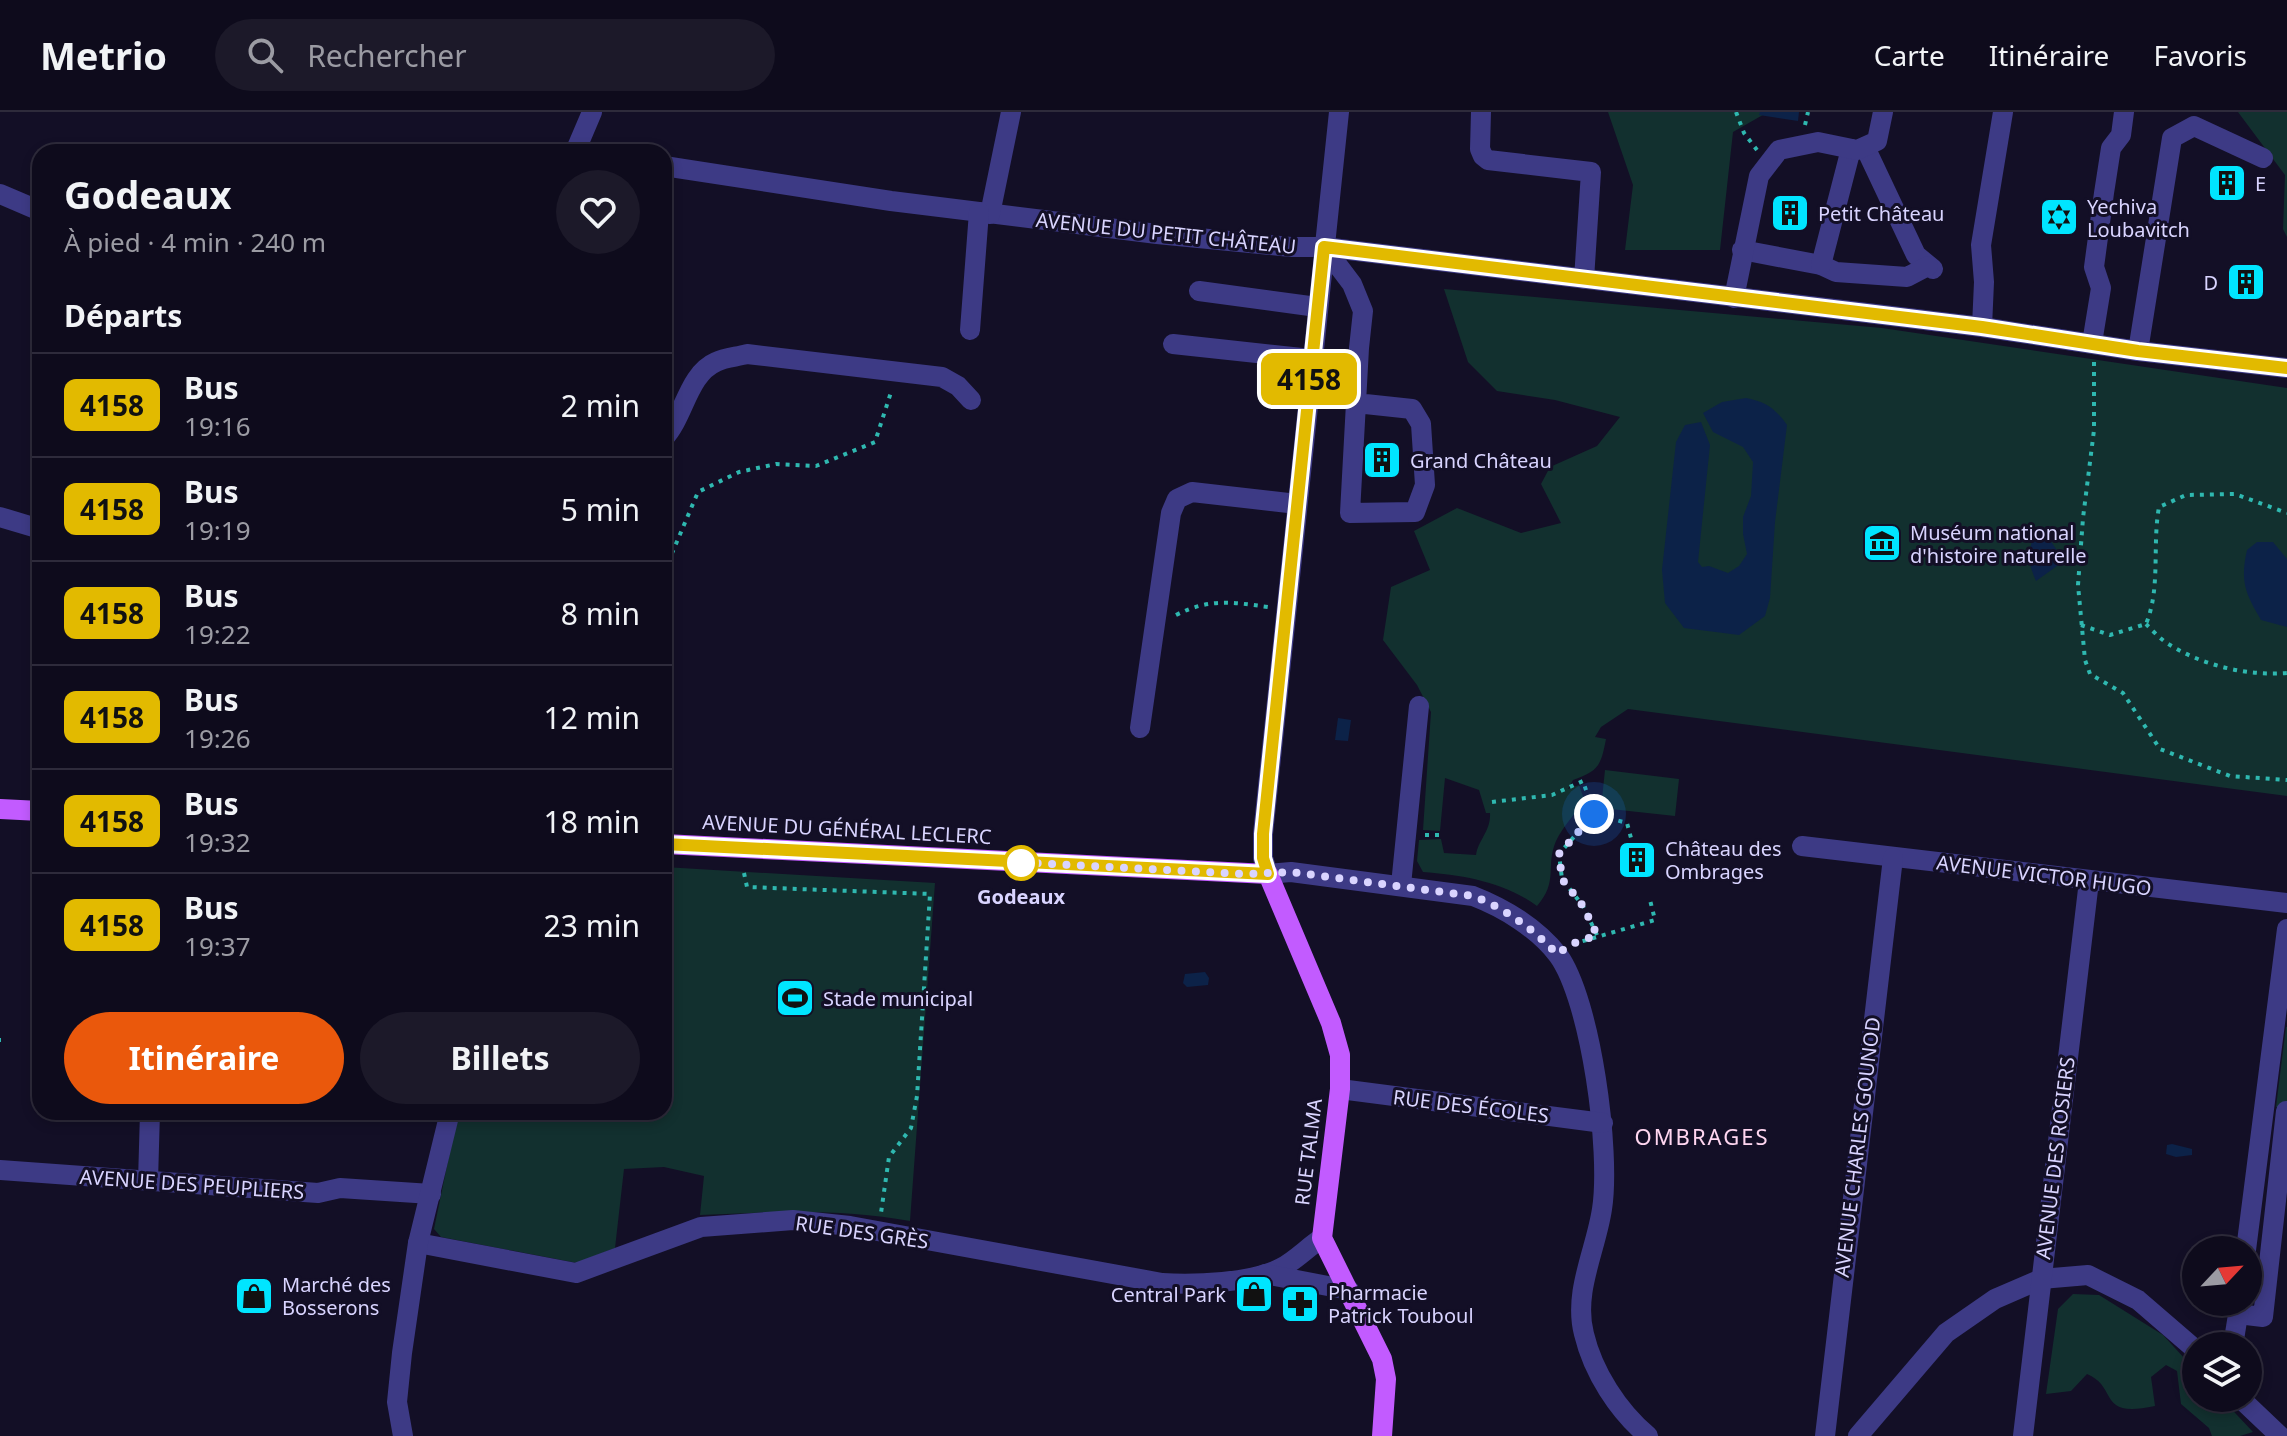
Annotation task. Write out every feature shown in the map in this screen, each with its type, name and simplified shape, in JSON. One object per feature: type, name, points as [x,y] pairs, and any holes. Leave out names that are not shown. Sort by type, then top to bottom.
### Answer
[{"type":"main road","points":[[0,809],[32,811]]},
{"type":"main road","name":"AVENUE DU GÉNÉRAL LECLERC","points":[[672,844],[1268,874]]},
{"type":"main road","name":"RUE TALMA","points":[[1268,874],[1331,1023],[1340,1055],[1340,1089],[1322,1238]]},
{"type":"main road","points":[[1322,1238],[1382,1359],[1386,1379],[1382,1436]]},
{"type":"street","points":[[578,144],[592,112]]},
{"type":"street","points":[[970,330],[985,213],[1011,112]]},
{"type":"street","points":[[1339,112],[1311,359],[1263,858],[1268,874],[1291,872],[1473,896],[1498,906],[1540,936],[1557,954],[1571,976],[1583,1019],[1603,1123],[1605,1168],[1602,1209],[1581,1307],[1583,1333],[1595,1366],[1613,1396],[1648,1436]]},
{"type":"street","points":[[1481,112],[1480,149],[1488,160],[1591,172],[1584,279]]},
{"type":"street","points":[[1734,298],[1759,176],[1779,150],[1818,142],[1858,148],[1877,141],[1883,112]]},
{"type":"street","points":[[1982,327],[1984,282],[1981,245],[2003,112]]},
{"type":"street","points":[[2092,343],[2101,288],[2094,267],[2106,178],[2111,148],[2121,135],[2124,112]]},
{"type":"street","points":[[2138,351],[2172,138],[2195,119],[2263,158]]},
{"type":"street","points":[[1821,265],[1858,148]]},
{"type":"street","points":[[1742,250],[1821,265],[1836,272],[1907,277],[1931,268],[1916,255],[1858,148]]},
{"type":"street","name":"AVENUE DU PETIT CHÂTEAU","points":[[672,167],[985,213],[1157,234],[1291,247],[1324,247],[1982,327],[2138,351],[2287,368]]},
{"type":"street","points":[[0,194],[32,208]]},
{"type":"street","points":[[1324,247],[1352,284],[1363,311],[1356,403],[1350,513],[1415,512],[1425,485],[1421,424],[1412,409],[1356,403]]},
{"type":"street","points":[[1199,291],[1317,307]]},
{"type":"street","points":[[1173,344],[1311,359]]},
{"type":"street","points":[[672,426],[698,376],[715,362],[747,354],[942,377],[958,386],[971,400]]},
{"type":"street","points":[[1140,728],[1171,513],[1177,499],[1192,492],[1297,504]]},
{"type":"street","points":[[0,517],[32,527]]},
{"type":"street","points":[[1401,885],[1419,706]]},
{"type":"street","name":"AVENUE VICTOR HUGO","points":[[1802,846],[2287,903]]},
{"type":"street","name":"AVENUE CHARLES GOUNOD","points":[[1825,1436],[1893,858]]},
{"type":"street","name":"AVENUE DES ROSIERS","points":[[2023,1436],[2089,881]]},
{"type":"street","points":[[2248,1236],[2287,929]]},
{"type":"street","name":"RUE DES ÉCOLES","points":[[1340,1089],[1603,1123]]},
{"type":"street","points":[[2260,1316],[2263,1317],[2286,1111]]},
{"type":"street","points":[[148,1181],[150,1120]]},
{"type":"street","points":[[403,1436],[397,1402],[418,1243],[448,1120]]},
{"type":"street","name":"AVENUE DES PEUPLIERS","points":[[0,1170],[318,1193],[340,1188],[431,1194]]},
{"type":"street","name":"RUE DES GRÈS","points":[[418,1243],[576,1273],[701,1227],[793,1220],[880,1231],[973,1251],[1162,1283],[1200,1285],[1265,1274],[1282,1267],[1322,1238]]},
{"type":"street","name":"RUE DES GRÈS","points":[[1265,1274],[1349,1290]]},
{"type":"street","points":[[1858,1436],[1946,1333],[1995,1299],[2041,1279],[2088,1275],[2138,1300],[2182,1338]]},
{"type":"street","points":[[2255,1412],[2280,1436]]},
{"type":"path","points":[[1736,112],[1744,133],[1768,164]]},
{"type":"path","points":[[2092,343],[2094,430],[2078,585],[2085,660],[2090,674],[2123,693],[2160,749],[2230,776],[2287,780]]},
{"type":"path","points":[[672,553],[698,492],[739,472],[776,464],[816,466],[875,442],[898,371]]},
{"type":"path","points":[[2146,624],[2153,607],[2154,531],[2159,507],[2186,495],[2235,494],[2287,513]]},
{"type":"path","points":[[1155,626],[1198,604],[1226,602],[1286,611]]},
{"type":"path","points":[[2081,625],[2110,635],[2146,624]]},
{"type":"path","points":[[2146,624],[2168,645],[2211,664],[2265,675],[2287,673]]},
{"type":"path","points":[[1492,802],[1552,795],[1583,781],[1594,814]]},
{"type":"path","points":[[1594,814],[1627,823],[1631,838]]},
{"type":"path","points":[[1594,814],[1559,854],[1562,879],[1583,906],[1597,935]]},
{"type":"path","points":[[744,873],[747,887],[930,894],[917,1096],[911,1128],[889,1157],[880,1231]]},
{"type":"path","points":[[1557,954],[1572,944],[1597,935],[1655,920],[1650,900]]},
{"type":"green space","points":[[1608,112],[1768,112],[1733,132],[1720,250],[1625,250],[1633,185]]},
{"type":"green space","points":[[2238,112],[2287,112],[2287,237],[2283,229],[2285,175]]},
{"type":"green space","points":[[1444,289],[1882,328],[2287,388],[2287,796],[1628,709],[1601,727],[1595,737],[1606,739],[1600,761],[1594,770],[1573,780],[1568,789],[1579,785],[1584,799],[1556,841],[1548,889],[1537,906],[1497,885],[1423,872],[1417,861],[1419,840],[1441,839],[1444,853],[1476,855],[1489,825],[1490,813],[1486,813],[1479,790],[1445,778],[1440,831],[1423,830],[1431,712],[1417,685],[1383,640],[1391,587],[1430,570],[1414,531],[1457,508],[1521,533],[1561,523],[1541,484],[1550,467],[1597,446],[1620,417],[1555,400],[1497,391],[1468,362]]},
{"type":"green space","points":[[1605,770],[1679,779],[1675,816],[1601,808]]},
{"type":"green space","name":"Stade municipal","points":[[672,867],[935,883],[910,1221],[832,1213],[700,1215],[704,1176],[664,1167],[624,1169],[615,1248],[577,1263],[441,1237],[434,1229],[456,1120],[672,1120]]},
{"type":"green space","points":[[2287,1027],[2287,1108],[2276,1107]]},
{"type":"green space","points":[[2073,1294],[2099,1295],[2163,1335],[2182,1356],[2182,1405],[2177,1371],[2166,1365],[2151,1377],[2155,1406],[2136,1409],[2116,1405],[2103,1386],[2087,1374],[2071,1391],[2046,1394],[2058,1309]]},
{"type":"green space","points":[[2190,1412],[2234,1412],[2253,1432],[2240,1436],[2212,1436],[2209,1428]]},
{"type":"water","points":[[1760,112],[1799,112],[1798,121],[1759,115]]},
{"type":"water","points":[[1746,398],[1770,407],[1787,425],[1775,522],[1770,598],[1765,616],[1739,635],[1684,628],[1665,603],[1662,570],[1676,442],[1685,425],[1701,422],[1710,445],[1698,562],[1702,567],[1709,566],[1728,573],[1739,566],[1747,554],[1743,517],[1751,496],[1753,462],[1743,447],[1713,432],[1703,413],[1722,402]]},
{"type":"water","points":[[2039,532],[2048,537],[2064,561],[2036,581],[2030,552],[2035,534]]},
{"type":"water","points":[[2257,542],[2273,542],[2287,559],[2287,627],[2261,620],[2248,594],[2244,579],[2245,561],[2247,550]]},
{"type":"water","points":[[1338,718],[1351,720],[1348,741],[1335,740]]},
{"type":"water","points":[[1205,972],[1209,978],[1208,985],[1187,987],[1183,983],[1185,974]]},
{"type":"water","points":[[2167,1145],[2192,1149],[2192,1155],[2176,1157],[2166,1154]]},
{"type":"bus line","name":"4158","points":[[672,844],[1268,874],[1263,858],[1263,834],[1324,247],[1982,327],[2138,351],[2287,368]]},
{"type":"place","name":"E","points":[[2227,183]]},
{"type":"place","name":"Petit Château","points":[[1790,213]]},
{"type":"place","name":"Yechiva Loubavitch","points":[[2059,217]]},
{"type":"place","name":"D","points":[[2246,282]]},
{"type":"place","name":"Grand Château","points":[[1382,460]]},
{"type":"place","name":"Muséum national d'histoire naturelle","points":[[1882,543]]},
{"type":"place","name":"Château des Ombrages","points":[[1637,860]]},
{"type":"place","name":"Godeaux","points":[[1021,863]]},
{"type":"place","name":"Stade municipal","points":[[795,998]]},
{"type":"place","name":"Central Park","points":[[1254,1294]]},
{"type":"place","name":"Marché des Bosserons","points":[[254,1296]]},
{"type":"place","name":"Pharmacie Patrick Touboul","points":[[1300,1304]]},
{"type":"district","name":"OMBRAGES","points":[[1702,1136]]},
{"type":"route","points":[[1021,863],[1015,862],[1245,874],[1279,871],[1473,896],[1498,906],[1540,936],[1557,954],[1572,944],[1597,935],[1583,906],[1562,879],[1559,854],[1594,814]]}]
